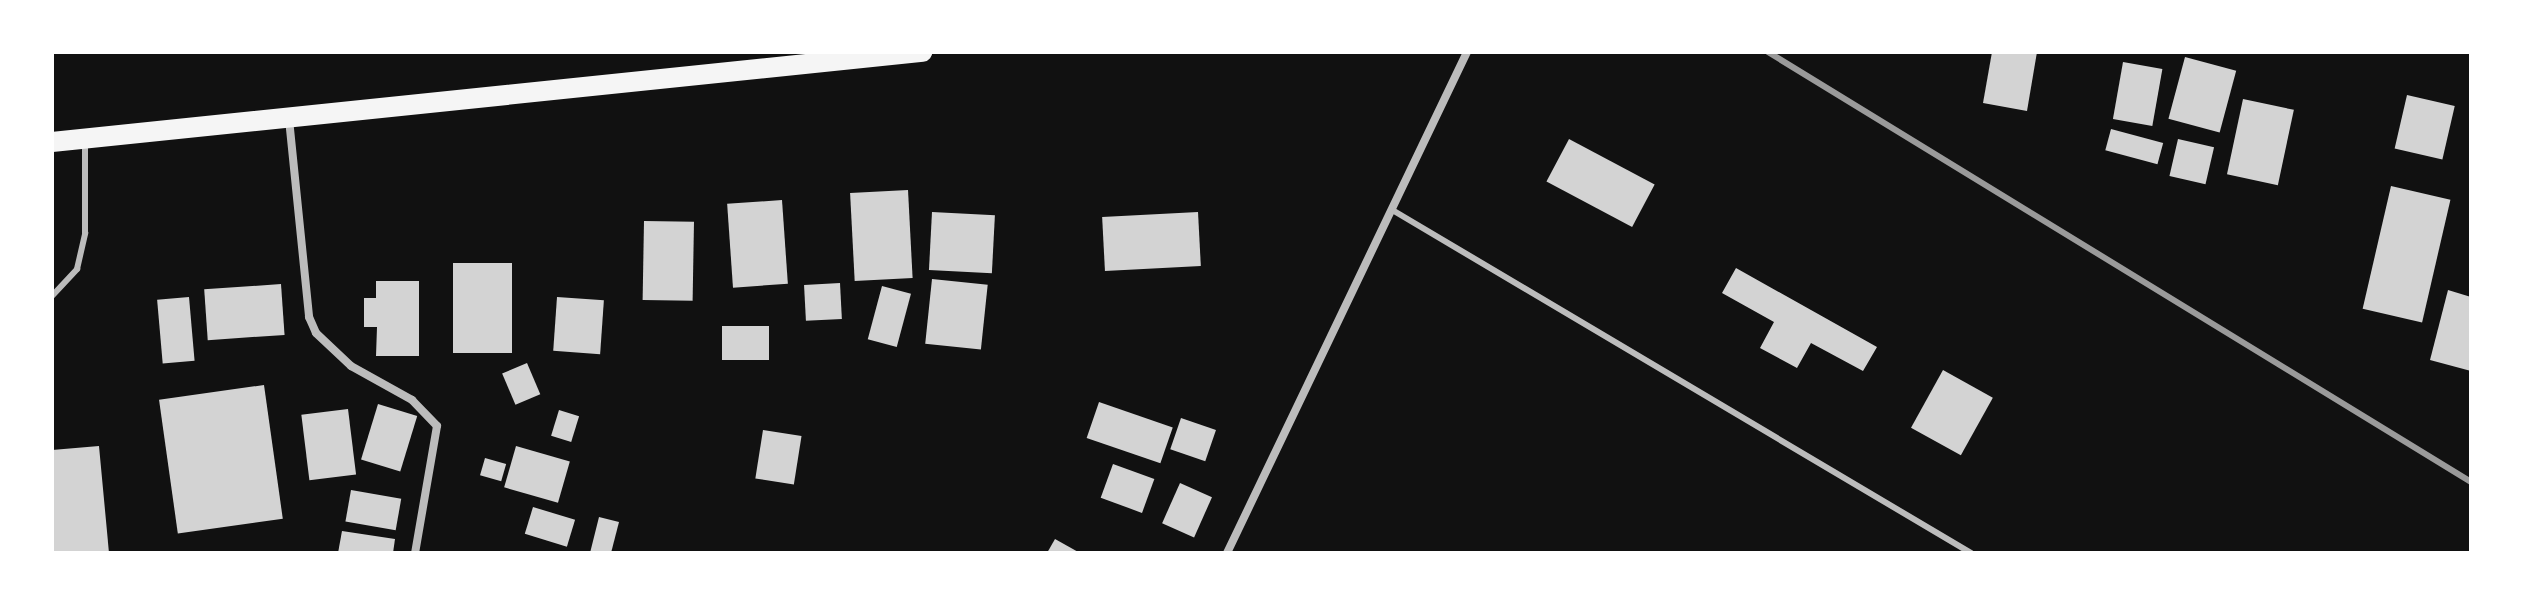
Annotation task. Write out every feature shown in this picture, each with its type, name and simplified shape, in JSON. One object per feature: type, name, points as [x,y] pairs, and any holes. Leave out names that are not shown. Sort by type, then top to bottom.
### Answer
[{"type":"main road","points":[[52,142],[288,114],[922,52]]},
{"type":"street","points":[[1227,553],[1394,211],[1467,52]]},
{"type":"street","points":[[288,114],[309,317],[316,333],[351,366],[412,400],[437,426],[415,553]]},
{"type":"lane","points":[[52,296],[77,269],[85,233],[85,138]]},
{"type":"lane","points":[[1394,211],[1971,553]]},
{"type":"building","points":[[1992,52],[2037,52],[2027,111],[1983,103]]},
{"type":"building","points":[[2185,57],[2236,71],[2220,133],[2168,119]]},
{"type":"building","points":[[2123,62],[2162,69],[2152,126],[2113,119]]},
{"type":"building","points":[[2407,95],[2455,106],[2442,160],[2395,149]]},
{"type":"building","points":[[2243,99],[2294,110],[2278,185],[2227,174]]},
{"type":"building","points":[[2111,129],[2163,143],[2157,164],[2105,150]]},
{"type":"building","points":[[1569,139],[1655,185],[1632,227],[1546,181]]},
{"type":"building","points":[[2178,139],[2214,147],[2206,184],[2169,176]]},
{"type":"building","points":[[2391,186],[2450,200],[2422,322],[2363,309]]},
{"type":"building","points":[[908,190],[913,278],[855,281],[850,193]]},
{"type":"building","points":[[782,200],[788,284],[733,288],[727,204]]},
{"type":"building","points":[[932,212],[995,215],[992,273],[929,270]]},
{"type":"building","points":[[1198,212],[1201,266],[1105,271],[1102,217]]},
{"type":"building","points":[[644,221],[694,222],[693,301],[643,300]]},
{"type":"building","points":[[453,263],[512,263],[512,353],[453,353]]},
{"type":"building","points":[[1736,268],[1877,347],[1863,371],[1811,343],[1797,368],[1760,348],[1774,322],[1722,293]]},
{"type":"building","points":[[932,279],[988,285],[981,349],[925,344]]},
{"type":"building","points":[[376,281],[419,281],[419,356],[376,356],[377,327],[364,327],[364,298],[376,298]]},
{"type":"building","points":[[840,283],[842,319],[806,321],[804,285]]},
{"type":"building","points":[[281,284],[285,335],[208,340],[204,289]]},
{"type":"building","points":[[882,286],[911,294],[897,347],[868,339]]},
{"type":"building","points":[[2448,290],[2471,297],[2471,371],[2430,360]]},
{"type":"building","points":[[189,297],[195,361],[163,364],[157,300]]},
{"type":"building","points":[[557,297],[604,300],[600,354],[553,351]]},
{"type":"building","points":[[722,326],[769,326],[769,360],[722,360]]},
{"type":"building","points":[[527,363],[540,394],[515,405],[502,374]]},
{"type":"building","points":[[1943,370],[1993,398],[1961,455],[1911,428]]},
{"type":"building","points":[[264,385],[283,519],[178,533],[159,400]]},
{"type":"building","points":[[1099,402],[1173,427],[1160,463],[1087,438]]},
{"type":"building","points":[[378,404],[417,416],[400,471],[361,459]]},
{"type":"building","points":[[348,409],[356,475],[309,480],[301,415]]},
{"type":"building","points":[[559,410],[579,416],[571,442],[551,436]]},
{"type":"building","points":[[1181,418],[1216,430],[1205,461],[1170,449]]},
{"type":"building","points":[[763,430],[802,436],[794,484],[755,478]]},
{"type":"building","points":[[99,446],[109,553],[52,553],[52,450]]},
{"type":"building","points":[[516,446],[570,461],[558,503],[504,487]]},
{"type":"building","points":[[485,458],[506,464],[501,481],[480,475]]},
{"type":"building","points":[[1113,464],[1154,479],[1142,513],[1101,498]]},
{"type":"building","points":[[1180,483],[1212,497],[1194,537],[1162,523]]},
{"type":"building","points":[[351,490],[401,499],[396,530],[345,522]]},
{"type":"building","points":[[533,507],[575,520],[567,547],[525,534]]},
{"type":"building","points":[[599,517],[619,522],[611,553],[590,553]]},
{"type":"building","points":[[342,531],[395,539],[393,553],[338,553]]},
{"type":"building","points":[[1055,539],[1080,553],[1047,553]]},
{"type":"railway","points":[[1768,52],[2471,482]]}]
